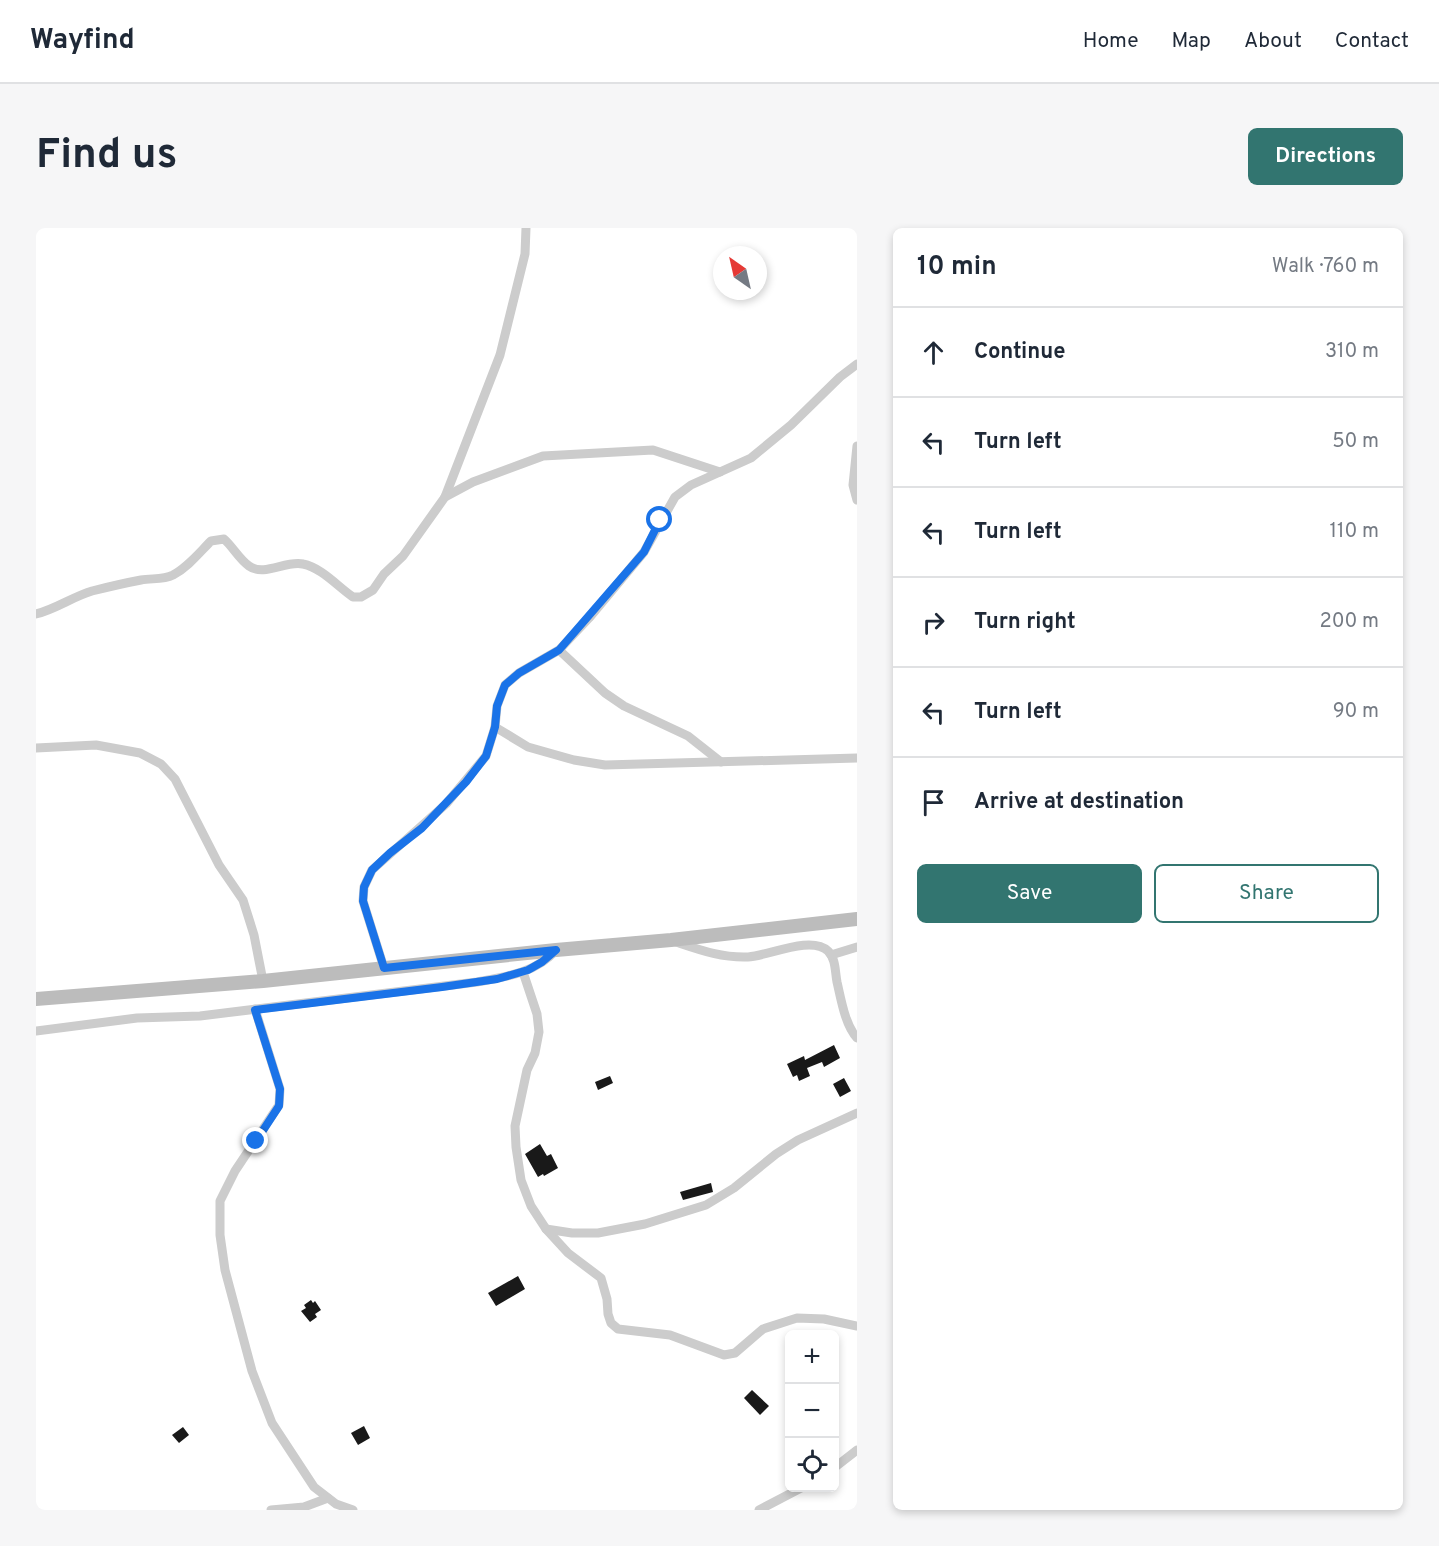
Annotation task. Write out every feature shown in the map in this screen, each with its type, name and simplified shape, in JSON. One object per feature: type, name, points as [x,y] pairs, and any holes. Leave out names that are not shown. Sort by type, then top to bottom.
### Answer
[{"type":"main road","points":[[36,999],[263,981],[671,940],[857,918]]},
{"type":"street","points":[[36,614],[93,591],[144,580],[163,579],[173,575],[188,564],[211,541],[224,538],[250,567],[272,568],[284,564],[301,563],[312,567],[353,597],[361,597],[373,590],[384,574],[403,556],[445,497],[500,355],[525,254],[526,228]]},
{"type":"street","points":[[384,968],[363,901],[364,887],[372,870],[422,828],[466,782],[486,756],[495,727],[497,706],[505,685],[519,673],[559,650],[644,552],[675,497],[691,485],[751,458],[791,425],[857,363]]},
{"type":"street","points":[[857,446],[853,485],[857,500]]},
{"type":"street","points":[[445,497],[473,482],[543,456],[652,450],[720,472]]},
{"type":"street","points":[[559,650],[605,693],[624,706],[688,736],[721,762]]},
{"type":"street","points":[[495,727],[528,747],[574,760],[605,765],[857,758]]},
{"type":"street","points":[[36,748],[96,745],[140,753],[161,764],[175,779],[219,866],[243,900],[254,935],[263,981]]},
{"type":"street","points":[[671,940],[710,954],[729,957],[751,957],[801,945],[820,946],[831,955],[845,1008],[853,1033],[857,1038]]},
{"type":"street","points":[[831,955],[857,947]]},
{"type":"street","points":[[36,1031],[137,1018],[200,1016],[255,1010],[497,979],[523,972],[542,962],[556,950]]},
{"type":"street","points":[[523,972],[537,1014],[539,1032],[535,1053],[527,1070],[515,1126],[521,1180],[531,1206],[546,1229],[568,1253],[601,1278],[611,1323],[618,1329],[670,1335],[724,1355],[735,1353],[763,1329],[797,1318],[824,1319],[857,1326]]},
{"type":"street","points":[[255,1010],[280,1089],[279,1106],[235,1171],[220,1201],[220,1234],[225,1270],[252,1371],[272,1423],[314,1487],[336,1504],[353,1510]]},
{"type":"street","points":[[546,1229],[573,1233],[598,1233],[645,1224],[706,1205],[734,1188],[776,1154],[798,1140],[857,1113]]},
{"type":"street","points":[[839,1464],[857,1450]]},
{"type":"street","points":[[759,1510],[793,1492]]},
{"type":"street","points":[[271,1510],[304,1507],[328,1498]]},
{"type":"building","points":[[834,1045],[840,1058],[824,1067],[822,1062],[807,1068],[810,1076],[799,1081],[797,1075],[793,1077],[787,1064],[804,1056],[805,1060]]},
{"type":"building","points":[[610,1076],[613,1083],[598,1090],[595,1082]]},
{"type":"building","points":[[844,1078],[851,1091],[840,1097],[833,1084]]},
{"type":"building","points":[[540,1144],[547,1156],[551,1154],[558,1168],[538,1177],[525,1154]]},
{"type":"building","points":[[711,1183],[713,1192],[683,1200],[680,1192]]},
{"type":"building","points":[[518,1276],[525,1289],[496,1306],[488,1293]]},
{"type":"building","points":[[311,1300],[313,1303],[315,1301],[321,1310],[310,1322],[301,1311],[306,1308],[304,1305]]},
{"type":"building","points":[[752,1390],[769,1406],[760,1415],[744,1398]]},
{"type":"building","points":[[364,1426],[370,1438],[358,1445],[351,1433]]},
{"type":"building","points":[[183,1427],[189,1435],[179,1443],[172,1435]]},
{"type":"route","points":[[256,1141],[279,1106],[280,1089],[255,1010],[497,979],[528,970],[550,957],[556,950],[384,968],[363,901],[364,887],[372,870],[422,828],[446,804],[486,756],[495,727],[497,706],[505,685],[519,673],[559,650],[644,552],[660,520]]}]
